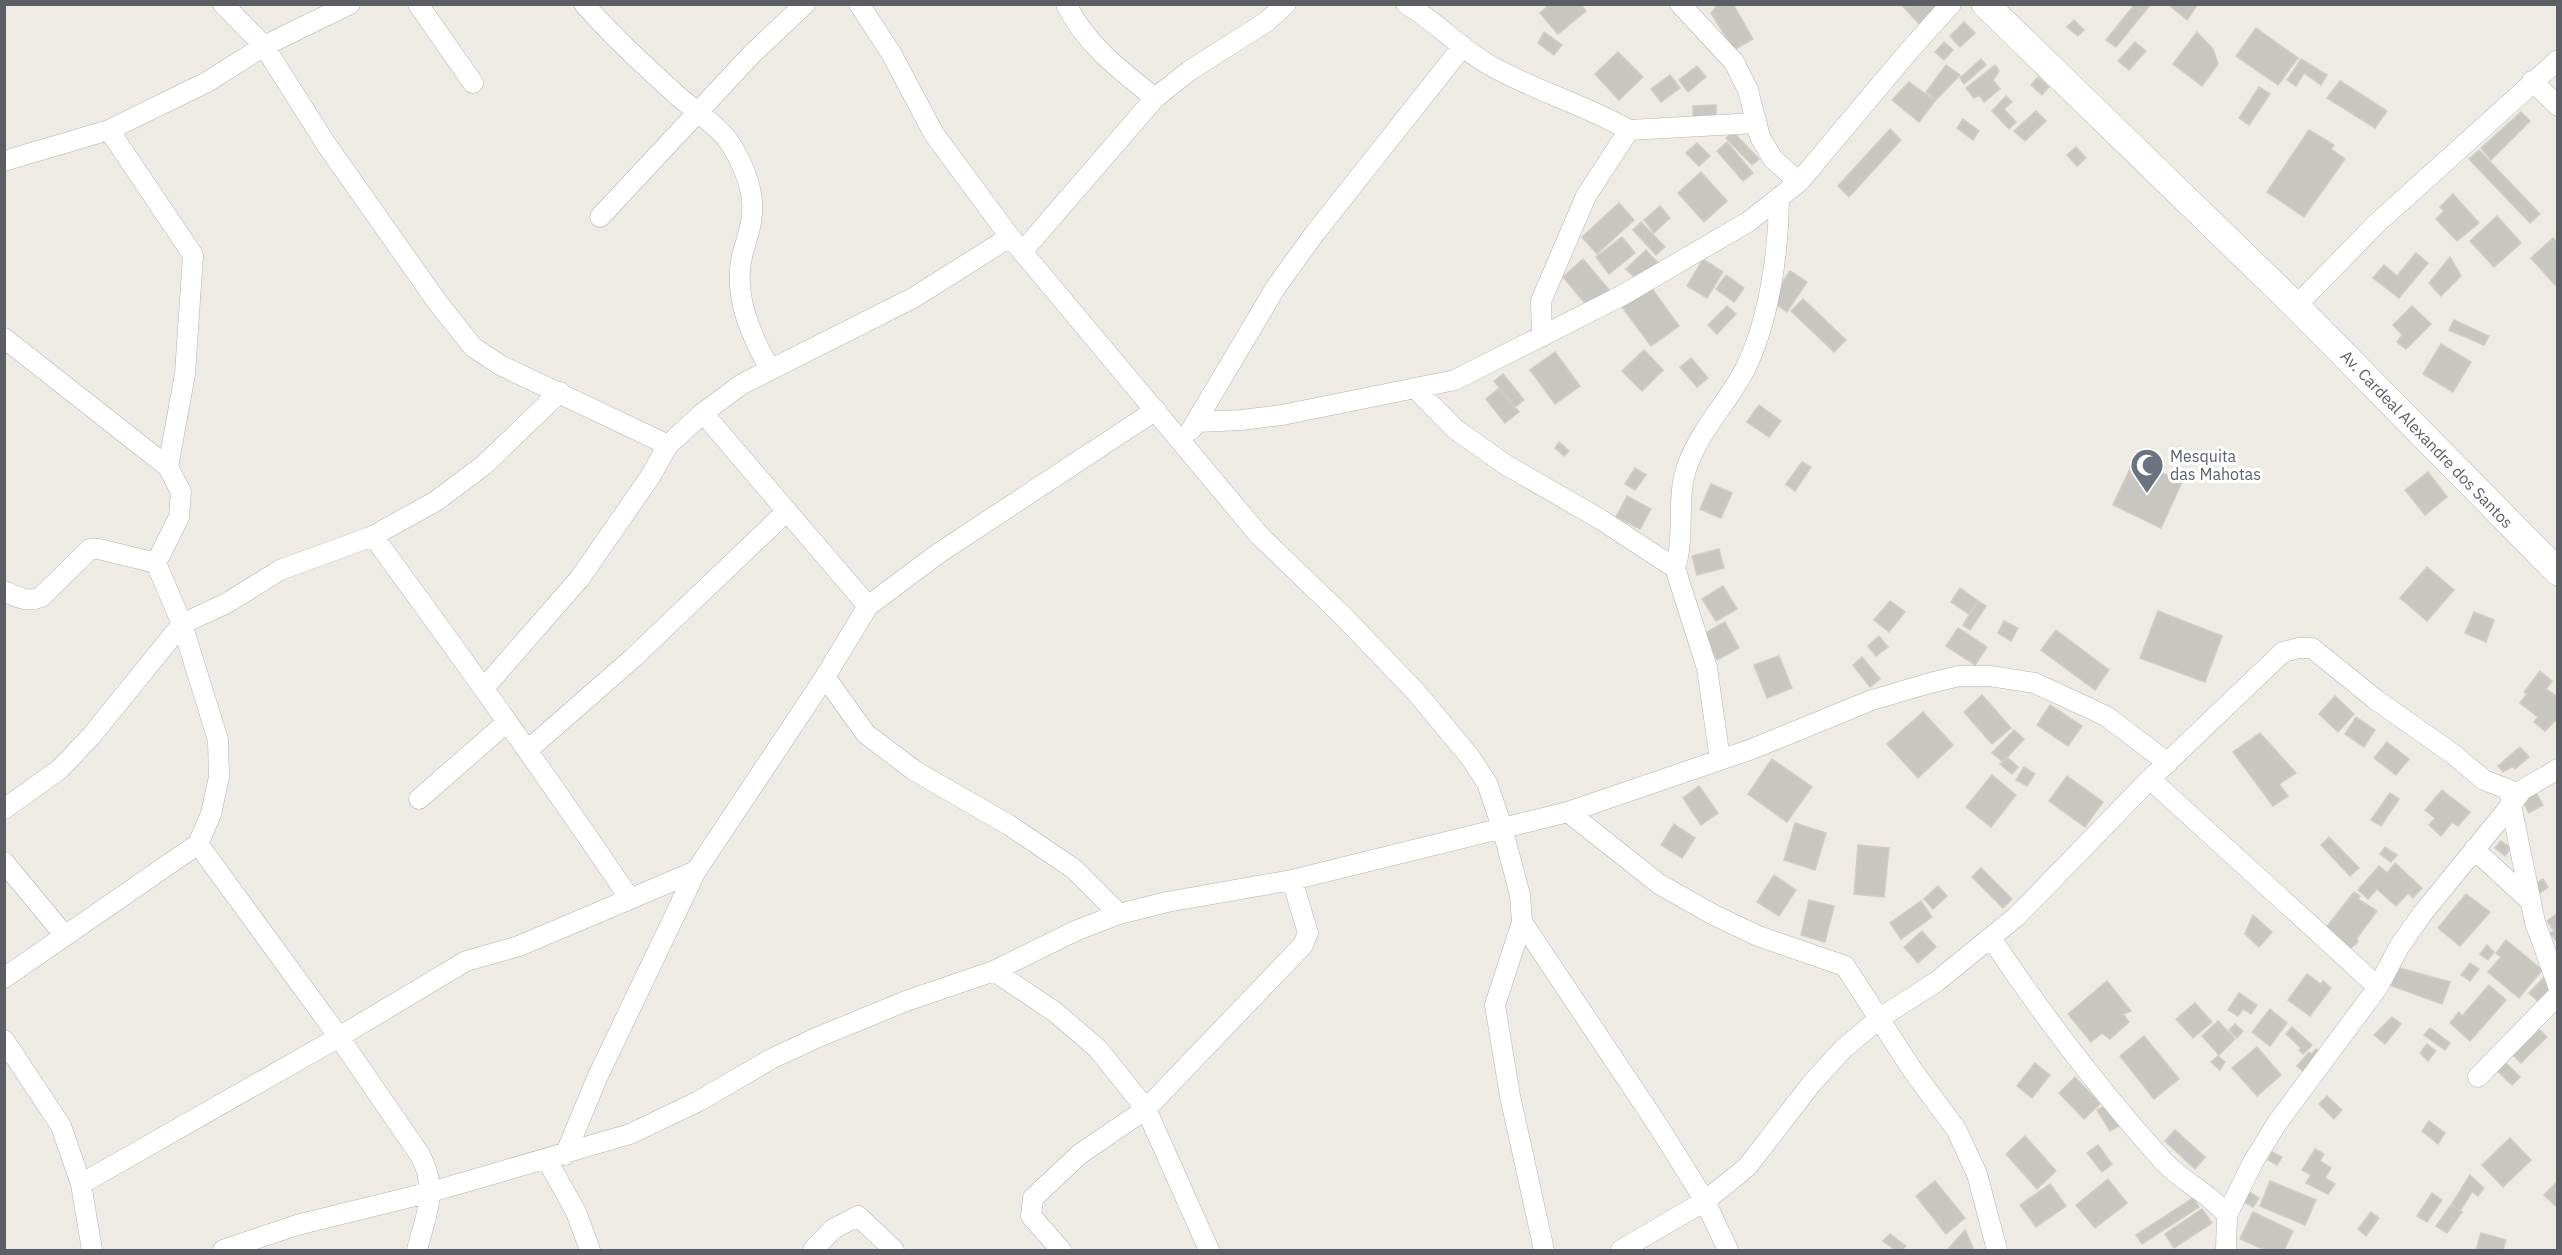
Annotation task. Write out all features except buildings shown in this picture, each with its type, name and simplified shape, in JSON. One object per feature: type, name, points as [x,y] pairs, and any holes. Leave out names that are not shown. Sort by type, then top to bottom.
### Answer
[{"type":"street","points":[[224,4],[264,46],[326,144],[444,312],[473,347],[500,365],[668,445]]},
{"type":"street","points":[[4,161],[109,130],[207,82],[264,46],[350,4]]},
{"type":"street","points":[[418,4],[473,83]]},
{"type":"street","points":[[584,4],[615,40],[727,139],[740,163],[752,195],[752,228],[743,254],[741,276],[743,312],[754,341],[770,369]]},
{"type":"street","points":[[600,217],[752,54],[805,4]]},
{"type":"street","points":[[859,4],[891,53],[934,134],[1016,245],[1259,535],[1344,616],[1416,692],[1470,757],[1487,783],[1502,827],[1520,895],[1522,922],[1495,1005],[1510,1096],[1544,1251]]},
{"type":"street","points":[[1066,4],[1077,26],[1100,53],[1155,98]]},
{"type":"street","points":[[484,688],[580,578],[650,477],[668,445],[703,413],[742,384],[1016,245],[1155,98],[1189,71],[1266,22],[1286,4]]},
{"type":"street","points":[[1406,4],[1431,19],[1462,46],[1490,65],[1528,86],[1604,116],[1629,130],[1756,123]]},
{"type":"street","points":[[1680,4],[1734,62],[1748,90],[1760,137],[1773,159],[1799,182]]},
{"type":"street","points":[[1197,422],[1282,415],[1417,390],[1455,380],[1621,296],[1748,222],[1799,182],[1908,52],[1952,4]]},
{"type":"street","name":"Av. Cardeal Alexandre dos Santos","points":[[1985,4],[2296,306],[2558,572]]},
{"type":"street","points":[[1182,441],[1197,422],[1276,287],[1336,206],[1462,46]]},
{"type":"street","points":[[2296,306],[2376,224],[2532,81],[2558,60]]},
{"type":"street","points":[[2532,81],[2558,106]]},
{"type":"street","points":[[109,130],[193,255],[185,374],[168,467]]},
{"type":"street","points":[[1542,337],[1541,301],[1586,196],[1629,130]]},
{"type":"street","points":[[1720,760],[1707,668],[1675,567],[1679,556],[1681,499],[1687,466],[1701,436],[1745,370],[1762,321],[1779,235],[1779,197]]},
{"type":"street","points":[[4,338],[168,467],[181,492],[179,517],[156,563],[182,624],[218,740],[219,777],[211,814],[198,844],[4,978]]},
{"type":"street","points":[[1417,390],[1455,429],[1506,465],[1600,519],[1675,567]]},
{"type":"street","points":[[4,809],[60,769],[92,735],[182,624],[227,603],[280,570],[373,536],[436,501],[484,465],[560,392]]},
{"type":"street","points":[[590,1251],[556,1157],[597,1078],[696,871],[825,677],[867,606],[939,553],[1156,410]]},
{"type":"street","points":[[703,413],[867,606]]},
{"type":"street","points":[[529,749],[626,665],[787,512]]},
{"type":"street","points":[[373,536],[484,688],[506,723],[529,749],[630,899]]},
{"type":"street","points":[[4,591],[32,601],[41,597],[90,549],[99,549],[156,563]]},
{"type":"street","points":[[1621,1251],[1705,1201],[1747,1167],[1812,1083],[1844,1048],[1880,1018],[1936,982],[1991,938],[2055,879],[2150,779],[2258,673],[2283,652],[2312,648],[2375,699],[2453,754],[2484,780],[2510,790],[2529,900],[2546,961],[2558,986]]},
{"type":"street","points":[[223,1251],[297,1225],[431,1192],[630,1134],[699,1101],[771,1059],[816,1038],[906,1001],[994,970],[1075,931],[1119,914],[1167,902],[1292,880],[1568,812],[1720,760],[1872,700],[1959,676],[1990,676],[2035,683],[2076,700],[2106,716],[2168,763]]},
{"type":"street","points":[[825,677],[866,734],[915,771],[1009,825],[1074,868],[1119,914]]},
{"type":"street","points":[[419,798],[506,723]]},
{"type":"street","points":[[2226,1251],[2227,1215],[2253,1162],[2277,1124],[2378,987],[2404,939],[2522,790],[2558,768]]},
{"type":"street","points":[[2150,779],[2378,987]]},
{"type":"street","points":[[1568,812],[1659,884],[1712,914],[1758,936],[1845,966],[1913,1071],[1956,1129],[1977,1174],[1997,1251]]},
{"type":"street","points":[[198,844],[339,1037],[430,1173],[431,1192],[417,1251]]},
{"type":"street","points":[[2474,849],[2529,900]]},
{"type":"street","points":[[4,862],[65,936]]},
{"type":"street","points":[[81,1184],[339,1037],[466,961],[519,946],[696,871]]},
{"type":"street","points":[[1061,1251],[1031,1216],[1033,1198],[1080,1154],[1146,1109],[1307,940],[1308,933],[1292,880]]},
{"type":"street","points":[[1522,922],[1657,1124],[1705,1201],[1728,1251]]},
{"type":"street","points":[[1991,938],[2035,1004],[2127,1120],[2175,1173],[2217,1203],[2227,1215]]},
{"type":"street","points":[[994,970],[1055,1012],[1098,1049],[1146,1109],[1209,1251]]},
{"type":"street","points":[[2478,1077],[2558,995]]},
{"type":"street","points":[[4,1040],[61,1126],[81,1184],[92,1251]]},
{"type":"street","points":[[813,1251],[833,1229],[858,1216],[894,1251]]},
{"type":"place","name":"Mesquita das Mahotas","points":[[2147,494]]}]
